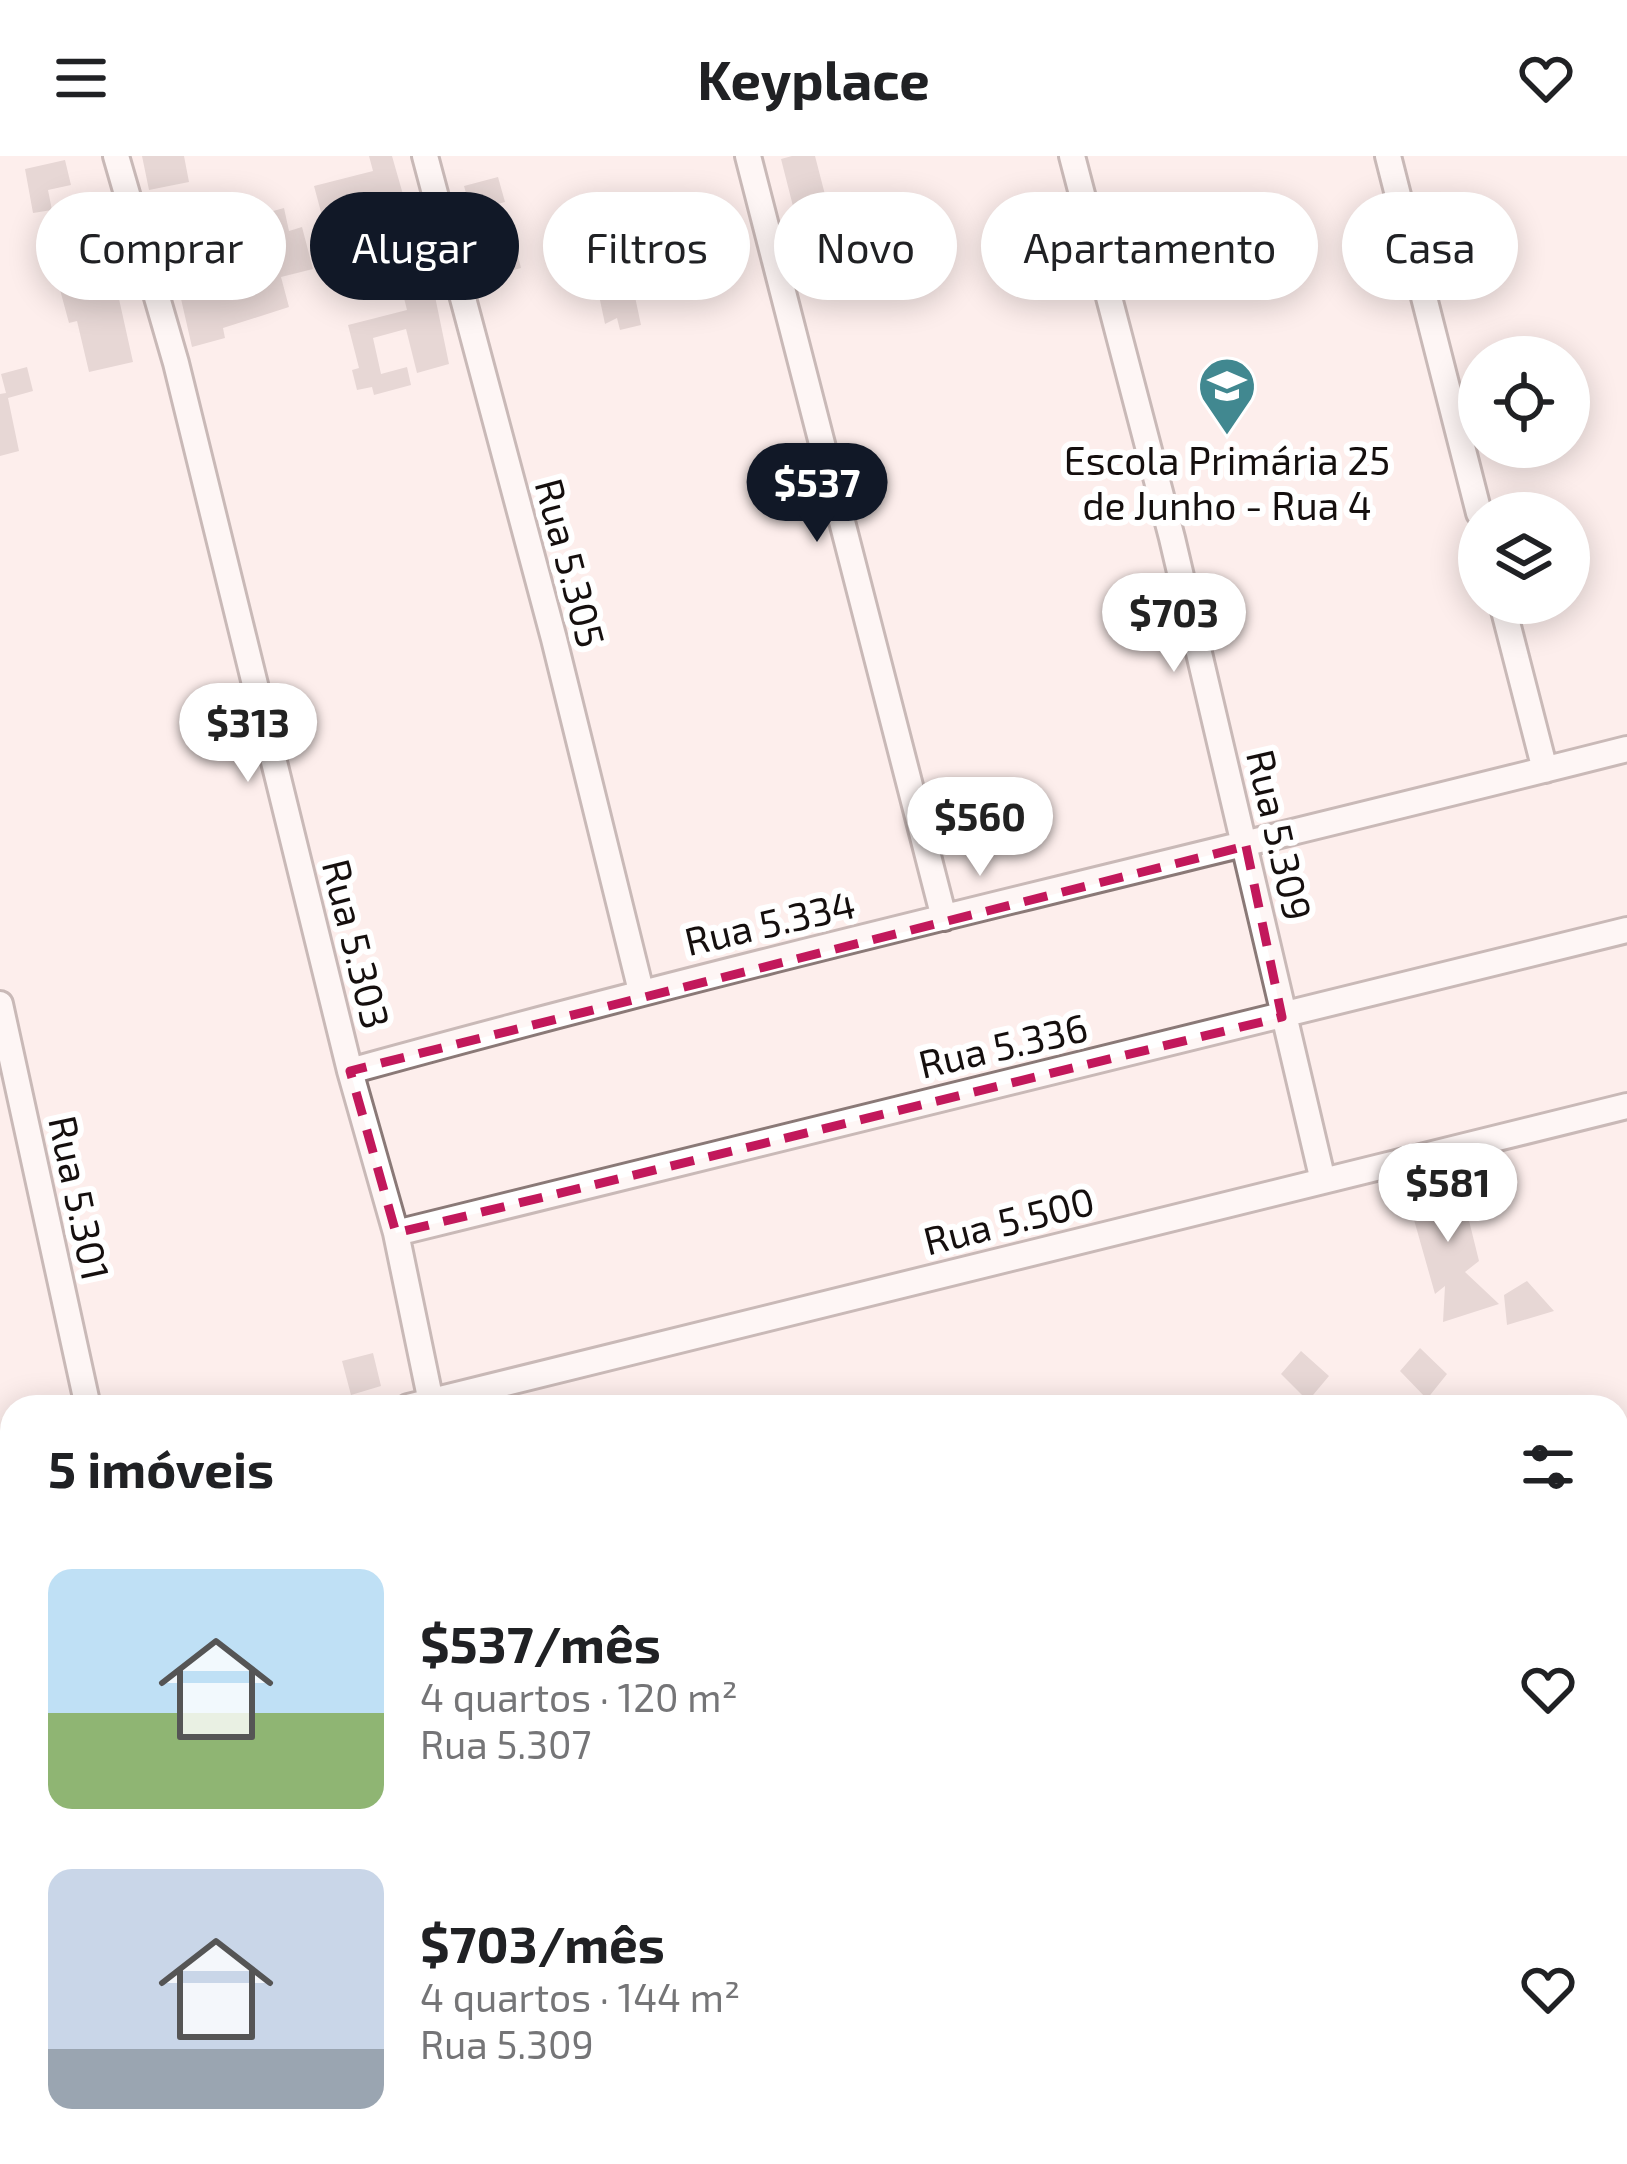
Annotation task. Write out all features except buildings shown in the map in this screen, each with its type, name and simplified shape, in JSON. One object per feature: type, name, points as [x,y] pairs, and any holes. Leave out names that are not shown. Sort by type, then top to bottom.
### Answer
[{"type":"street","name":"Rua 5.303","points":[[116,156],[176,363],[350,1071],[396,1233],[419,1395]]},
{"type":"street","name":"Rua 5.305","points":[[425,156],[641,991]]},
{"type":"street","points":[[748,156],[944,918]]},
{"type":"street","name":"Rua 5.309","points":[[1072,156],[1172,538],[1323,1181]]},
{"type":"street","points":[[1388,156],[1474,492]]},
{"type":"street","points":[[1507,624],[1545,770]]},
{"type":"street","name":"Rua 5.334","points":[[350,1071],[641,991],[1627,749]]},
{"type":"street","name":"Rua 5.336","points":[[396,1233],[1627,930]]},
{"type":"street","name":"Rua 5.301","points":[[0,1004],[85,1395]]},
{"type":"street","name":"Rua 5.500","points":[[460,1395],[1627,1106]]},
{"type":"highlighted area","points":[[1246,846],[1282,1017],[396,1233],[350,1071]]},
{"type":"place","name":"Escola Primária 25 de Junho - Rua 4","points":[[1227,437]]}]
